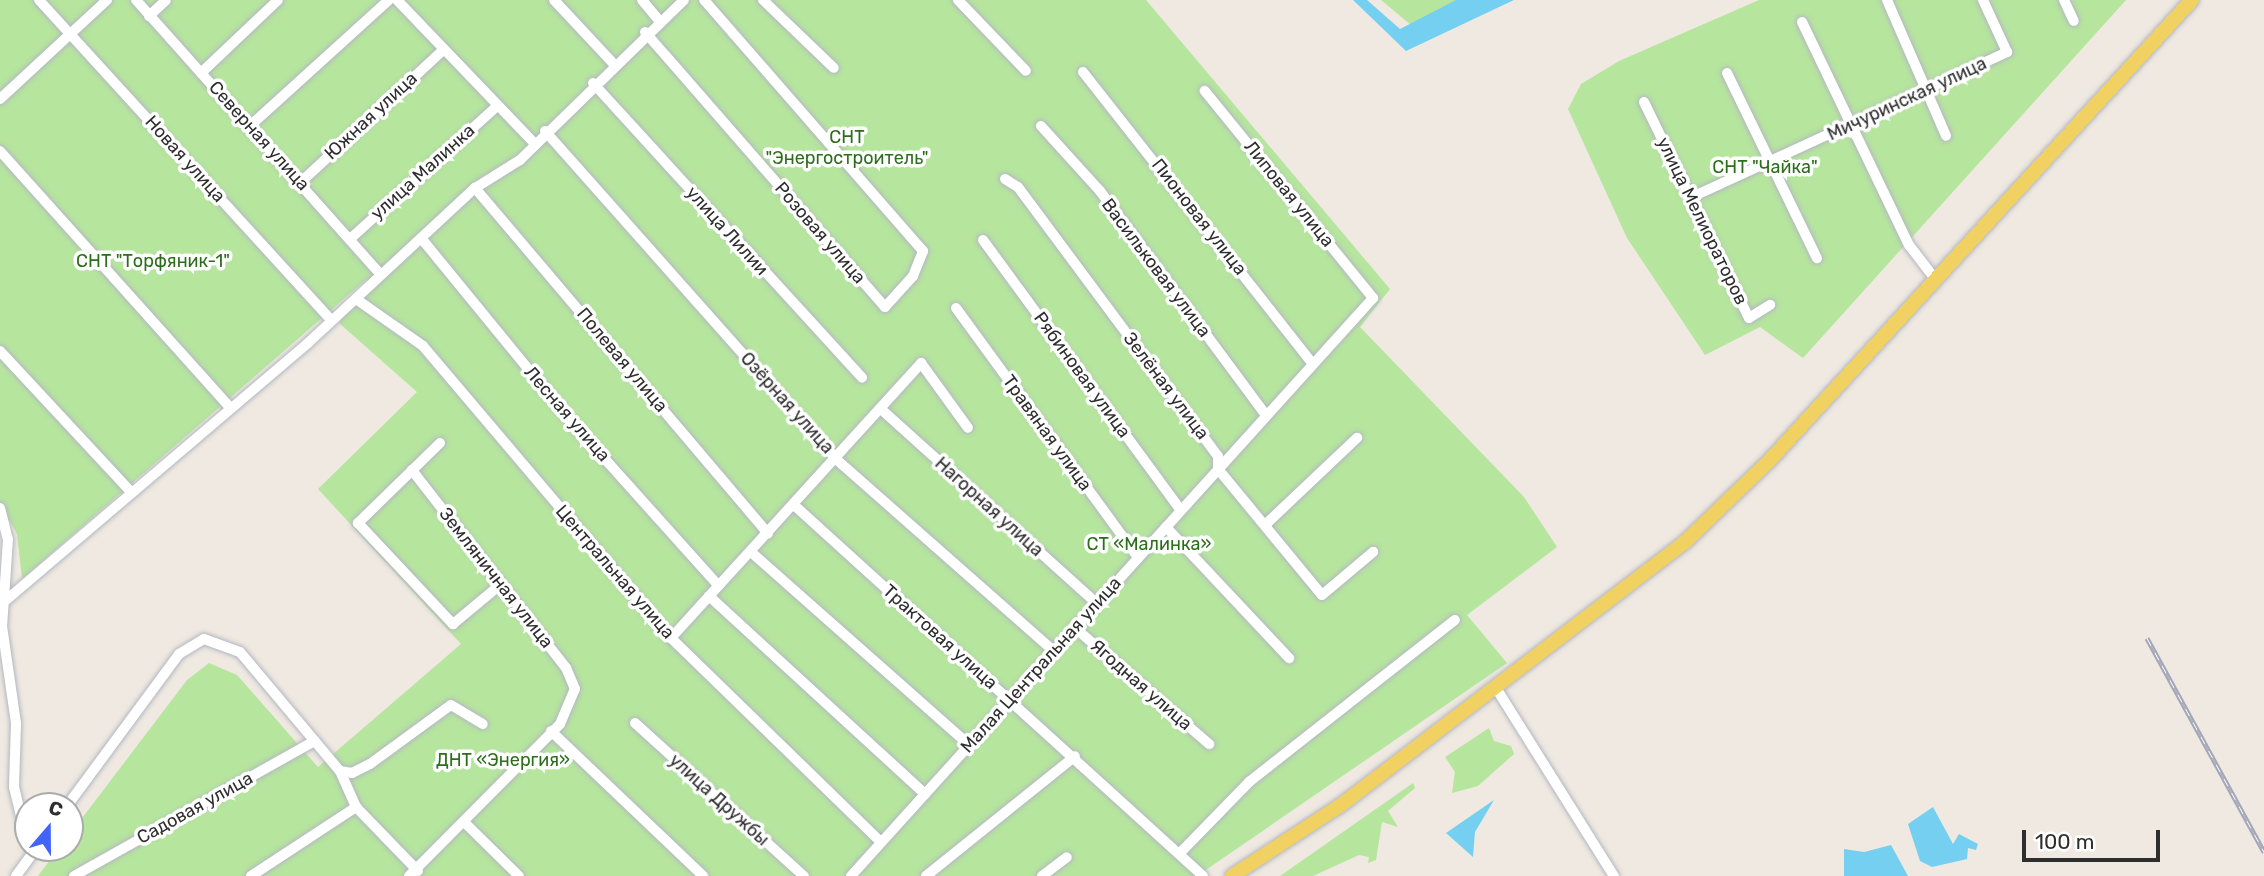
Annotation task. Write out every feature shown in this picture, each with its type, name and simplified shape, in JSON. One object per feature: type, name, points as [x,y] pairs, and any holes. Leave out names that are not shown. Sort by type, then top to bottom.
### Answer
[{"type":"main road","points":[[1995,215],[2025,170],[2178,0]]},
{"type":"main road","points":[[1232,876],[1341,805],[1685,542],[1936,280],[2192,0]]},
{"type":"main road","points":[[1995,215],[2039,178],[2206,0]]},
{"type":"street","name":"Новая улица","points":[[39,0],[330,319]]},
{"type":"street","points":[[0,99],[107,0]]},
{"type":"street","name":"Северная улица","points":[[136,0],[251,125],[380,274]]},
{"type":"street","points":[[149,16],[166,0]]},
{"type":"street","points":[[201,73],[278,0]]},
{"type":"street","points":[[251,125],[389,0]]},
{"type":"street","points":[[397,0],[442,51],[534,143]]},
{"type":"street","points":[[554,0],[613,63]]},
{"type":"street","points":[[642,0],[659,20]]},
{"type":"street","points":[[5,601],[228,405],[356,299],[475,188],[534,143],[645,32],[684,0]]},
{"type":"street","name":"Розовая улица","points":[[645,32],[885,307],[913,276],[923,251],[704,0]]},
{"type":"street","points":[[763,0],[834,68]]},
{"type":"street","points":[[958,0],[1026,71]]},
{"type":"street","points":[[1888,0],[1946,136]]},
{"type":"street","name":"Мичуринская улица","points":[[1692,197],[1851,127],[1925,88],[2007,52],[1983,0]]},
{"type":"street","points":[[2064,0],[2074,21]]},
{"type":"street","points":[[1801,22],[1921,267],[1936,280]]},
{"type":"street","name":"Южная улица","points":[[301,182],[442,51]]},
{"type":"street","name":"Пионовая улица","points":[[1083,72],[1312,363]]},
{"type":"street","points":[[1727,73],[1817,258]]},
{"type":"street","name":"улица Лилии","points":[[593,83],[862,378]]},
{"type":"street","name":"Липовая улица","points":[[1206,91],[1373,298]]},
{"type":"street","name":"улица Мелиораторов","points":[[1644,102],[1749,318],[1770,305]]},
{"type":"street","name":"улица Малинка","points":[[349,239],[497,106]]},
{"type":"street","name":"Васильковая улица","points":[[1041,126],[1100,191],[1265,415]]},
{"type":"street","name":"Озёрная улица","points":[[545,131],[836,459],[1053,650]]},
{"type":"street","points":[[0,151],[228,405]]},
{"type":"street","name":"Зелёная улица","points":[[1004,179],[1018,187],[1218,457],[1218,469],[1322,594],[1373,552]]},
{"type":"street","name":"Полевая улица","points":[[475,188],[768,533]]},
{"type":"street","name":"Лесная улица","points":[[421,238],[569,419],[719,586]]},
{"type":"street","name":"Рябиновая улица","points":[[983,240],[1180,509]]},
{"type":"street","name":"Малая Центральная улица","points":[[850,876],[1373,298]]},
{"type":"street","name":"Центральная улица","points":[[356,299],[423,346],[671,638],[881,842]]},
{"type":"street","name":"Травяная улица","points":[[956,308],[1138,558]]},
{"type":"street","points":[[0,351],[130,491]]},
{"type":"street","points":[[671,638],[881,410],[920,363],[968,428]]},
{"type":"street","name":"Нагорная улица","points":[[881,410],[1096,603]]},
{"type":"street","points":[[1265,525],[1357,438]]},
{"type":"street","points":[[440,443],[358,523],[453,624],[501,584]]},
{"type":"street","name":"Земляничная улица","points":[[412,470],[501,584],[575,689],[569,712],[551,732]]},
{"type":"street","name":"Трактовая улица","points":[[794,505],[1010,700],[1075,755],[1181,852],[1203,876]]},
{"type":"street","points":[[0,508],[8,538],[2,626],[16,723],[15,792]]},
{"type":"street","points":[[1166,527],[1289,658]]},
{"type":"street","points":[[751,552],[969,745]]},
{"type":"street","points":[[709,596],[925,794]]},
{"type":"street","points":[[1181,852],[1249,782],[1455,620]]},
{"type":"street","name":"Ягодная улица","points":[[1074,626],[1209,744]]},
{"type":"street","points":[[77,792],[179,654],[204,639],[240,652],[340,771],[356,807],[414,873],[551,732],[703,876]]},
{"type":"street","points":[[1496,688],[1614,876]]},
{"type":"street","points":[[340,771],[370,764],[451,705],[483,724]]},
{"type":"street","name":"улица Дружбы","points":[[635,723],[804,876]]},
{"type":"street","name":"Садовая улица","points":[[74,876],[316,741]]},
{"type":"street","points":[[926,876],[1075,755]]},
{"type":"street","points":[[251,876],[356,807]]},
{"type":"street","points":[[464,822],[519,876]]},
{"type":"street","points":[[1042,876],[1068,857]]},
{"type":"green space","points":[[0,0],[1146,0],[1390,289],[1360,327],[1524,497],[1557,547],[1467,615],[1507,663],[1197,876],[38,876],[48,862],[84,862],[84,816],[187,680],[209,663],[237,675],[318,767],[461,644],[318,489],[417,392],[339,323],[369,277],[22,579],[17,534],[0,503]]},
{"type":"green space","points":[[1381,0],[1489,0],[1417,30]]},
{"type":"green space","name":"СНТ \"Чайка\"","points":[[1759,0],[2126,0],[1803,358],[1760,327],[1705,355],[1627,238],[1568,109],[1581,84],[1619,61]]},
{"type":"green space","points":[[1489,728],[1494,741],[1511,746],[1514,754],[1478,786],[1452,793],[1455,772],[1445,757]]},
{"type":"green space","points":[[1413,783],[1415,788],[1388,811],[1398,827],[1382,822],[1376,860],[1368,863],[1369,857],[1359,855],[1313,876],[1280,876]]},
{"type":"water","points":[[1353,0],[1367,0],[1400,29],[1456,0],[1514,0],[1406,51]]},
{"type":"water","points":[[1494,800],[1475,832],[1473,857],[1446,833]]},
{"type":"water","points":[[1933,807],[1953,844],[1959,834],[1978,844],[1976,850],[1968,848],[1967,859],[1932,867],[1920,861],[1908,824]]},
{"type":"water","points":[[1891,845],[1908,876],[1844,876],[1844,849],[1864,852]]},
{"type":"railway","points":[[2147,638],[2264,852]]},
{"type":"park label","name":"СНТ \"Энергостроитель\"","points":[[847,148]]},
{"type":"park label","name":"СНТ \"Торфяник-1\"","points":[[153,261]]},
{"type":"park label","name":"CТ «Малинка»","points":[[1149,544]]},
{"type":"park label","name":"ДНТ «Энергия»","points":[[503,760]]}]
